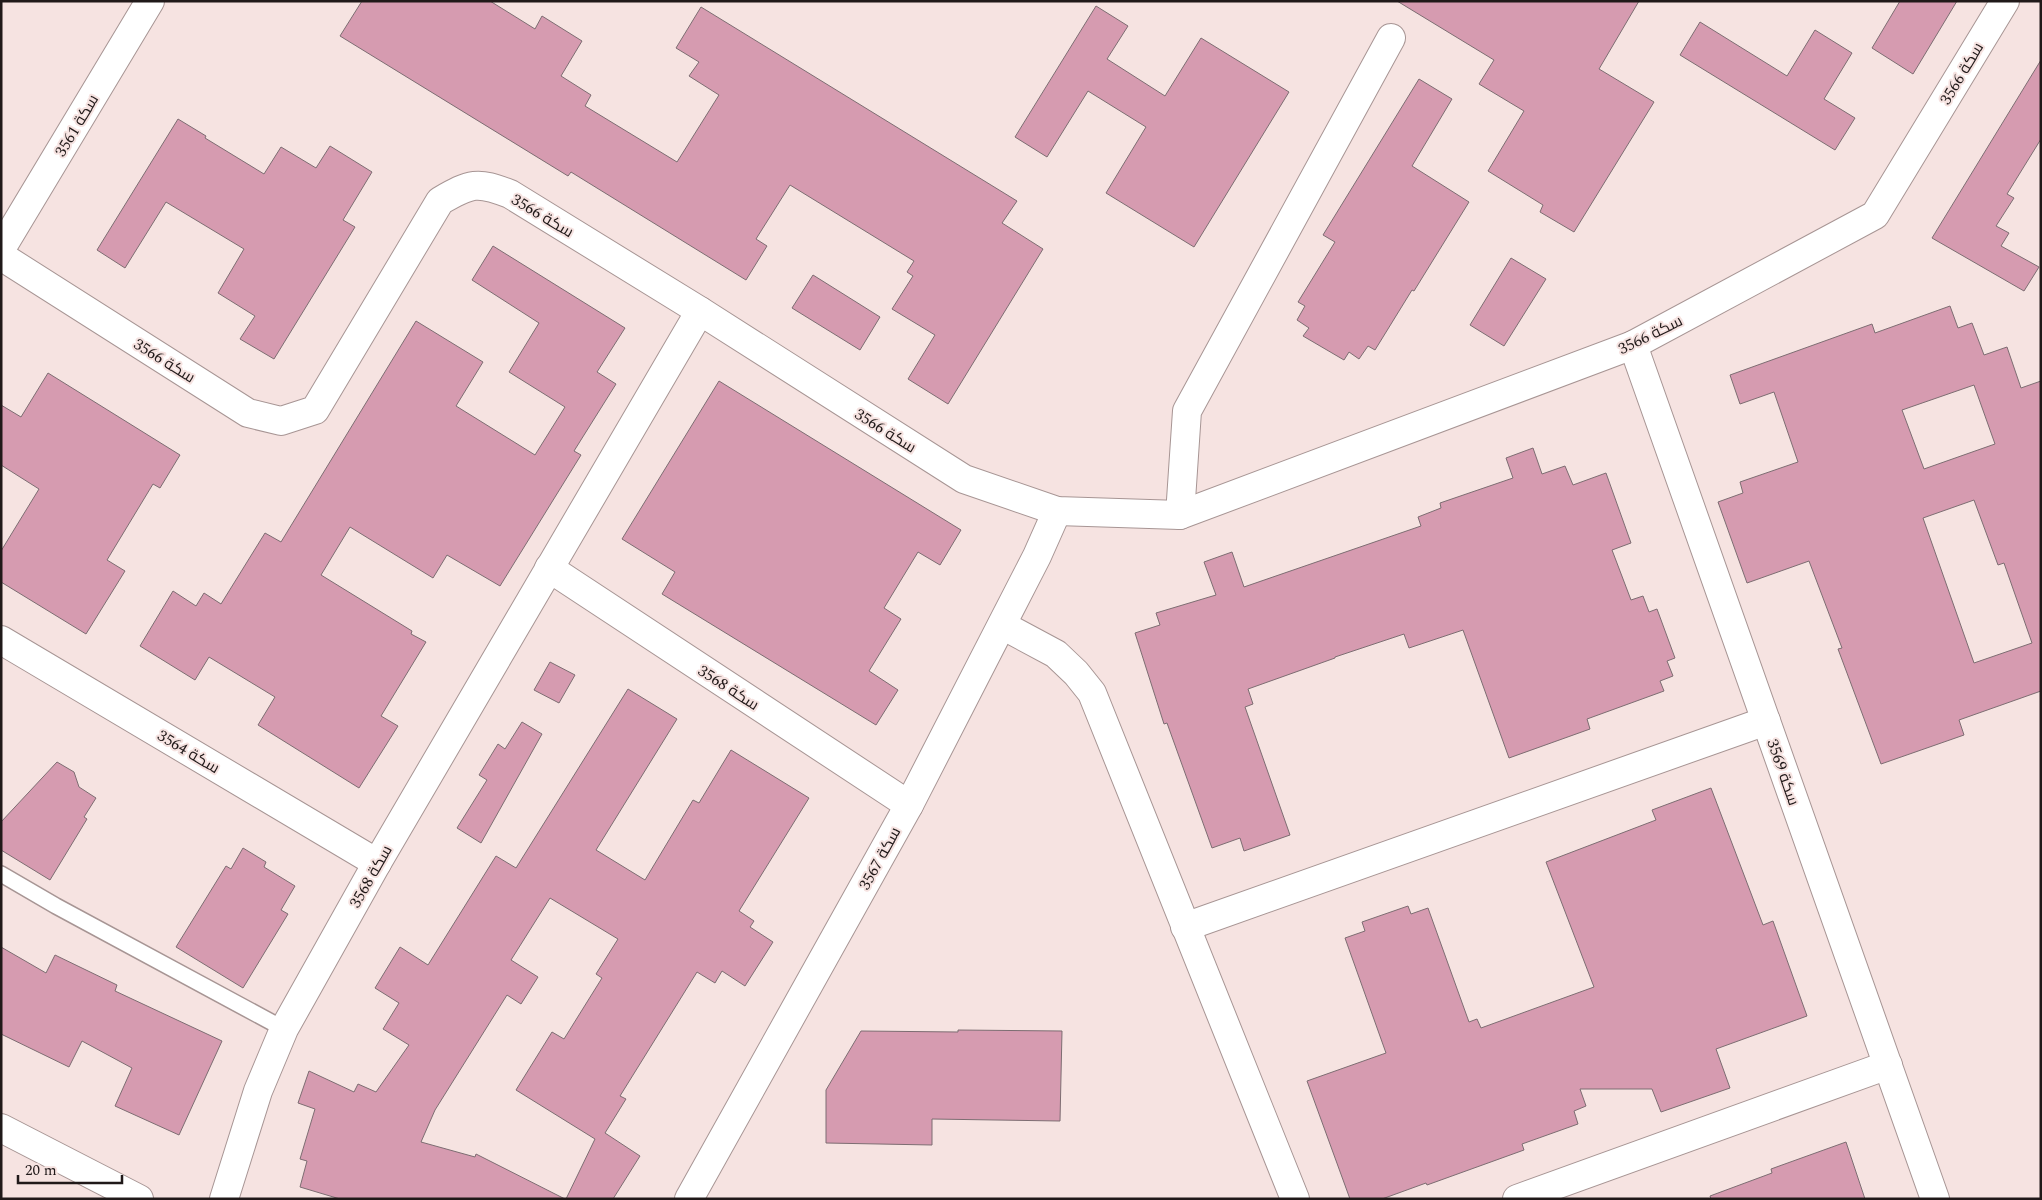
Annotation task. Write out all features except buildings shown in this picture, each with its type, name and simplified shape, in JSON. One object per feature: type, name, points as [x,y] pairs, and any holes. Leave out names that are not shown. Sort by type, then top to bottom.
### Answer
[{"type":"street","name":"سكة 3561","points":[[1,248],[150,1]]},
{"type":"street","name":"سكة 3566","points":[[1,256],[248,412],[281,421],[315,410],[440,201],[463,187],[487,185],[510,194],[964,480],[1057,511],[1180,515],[1633,345],[1875,215],[2005,1]]},
{"type":"street","points":[[1180,515],[1187,411],[1391,38]]},
{"type":"street","name":"سكة 3568","points":[[224,1199],[258,1091],[284,1029],[377,863],[700,312]]},
{"type":"street","name":"سكة 3569","points":[[1633,345],[1935,1199]]},
{"type":"street","name":"سكة 3567","points":[[689,1199],[909,804],[1037,556],[1057,511]]},
{"type":"street","name":"سكة 3568","points":[[549,568],[909,804]]},
{"type":"street","points":[[1002,625],[1056,654],[1092,692],[1295,1199]]},
{"type":"street","name":"سكة 3564","points":[[1,640],[377,863]]},
{"type":"street","points":[[1185,928],[1766,721]]},
{"type":"street","points":[[1517,1199],[1888,1066]]},
{"type":"street","points":[[1,1128],[139,1199]]},
{"type":"lane","points":[[1,874],[56,906],[284,1029]]}]
